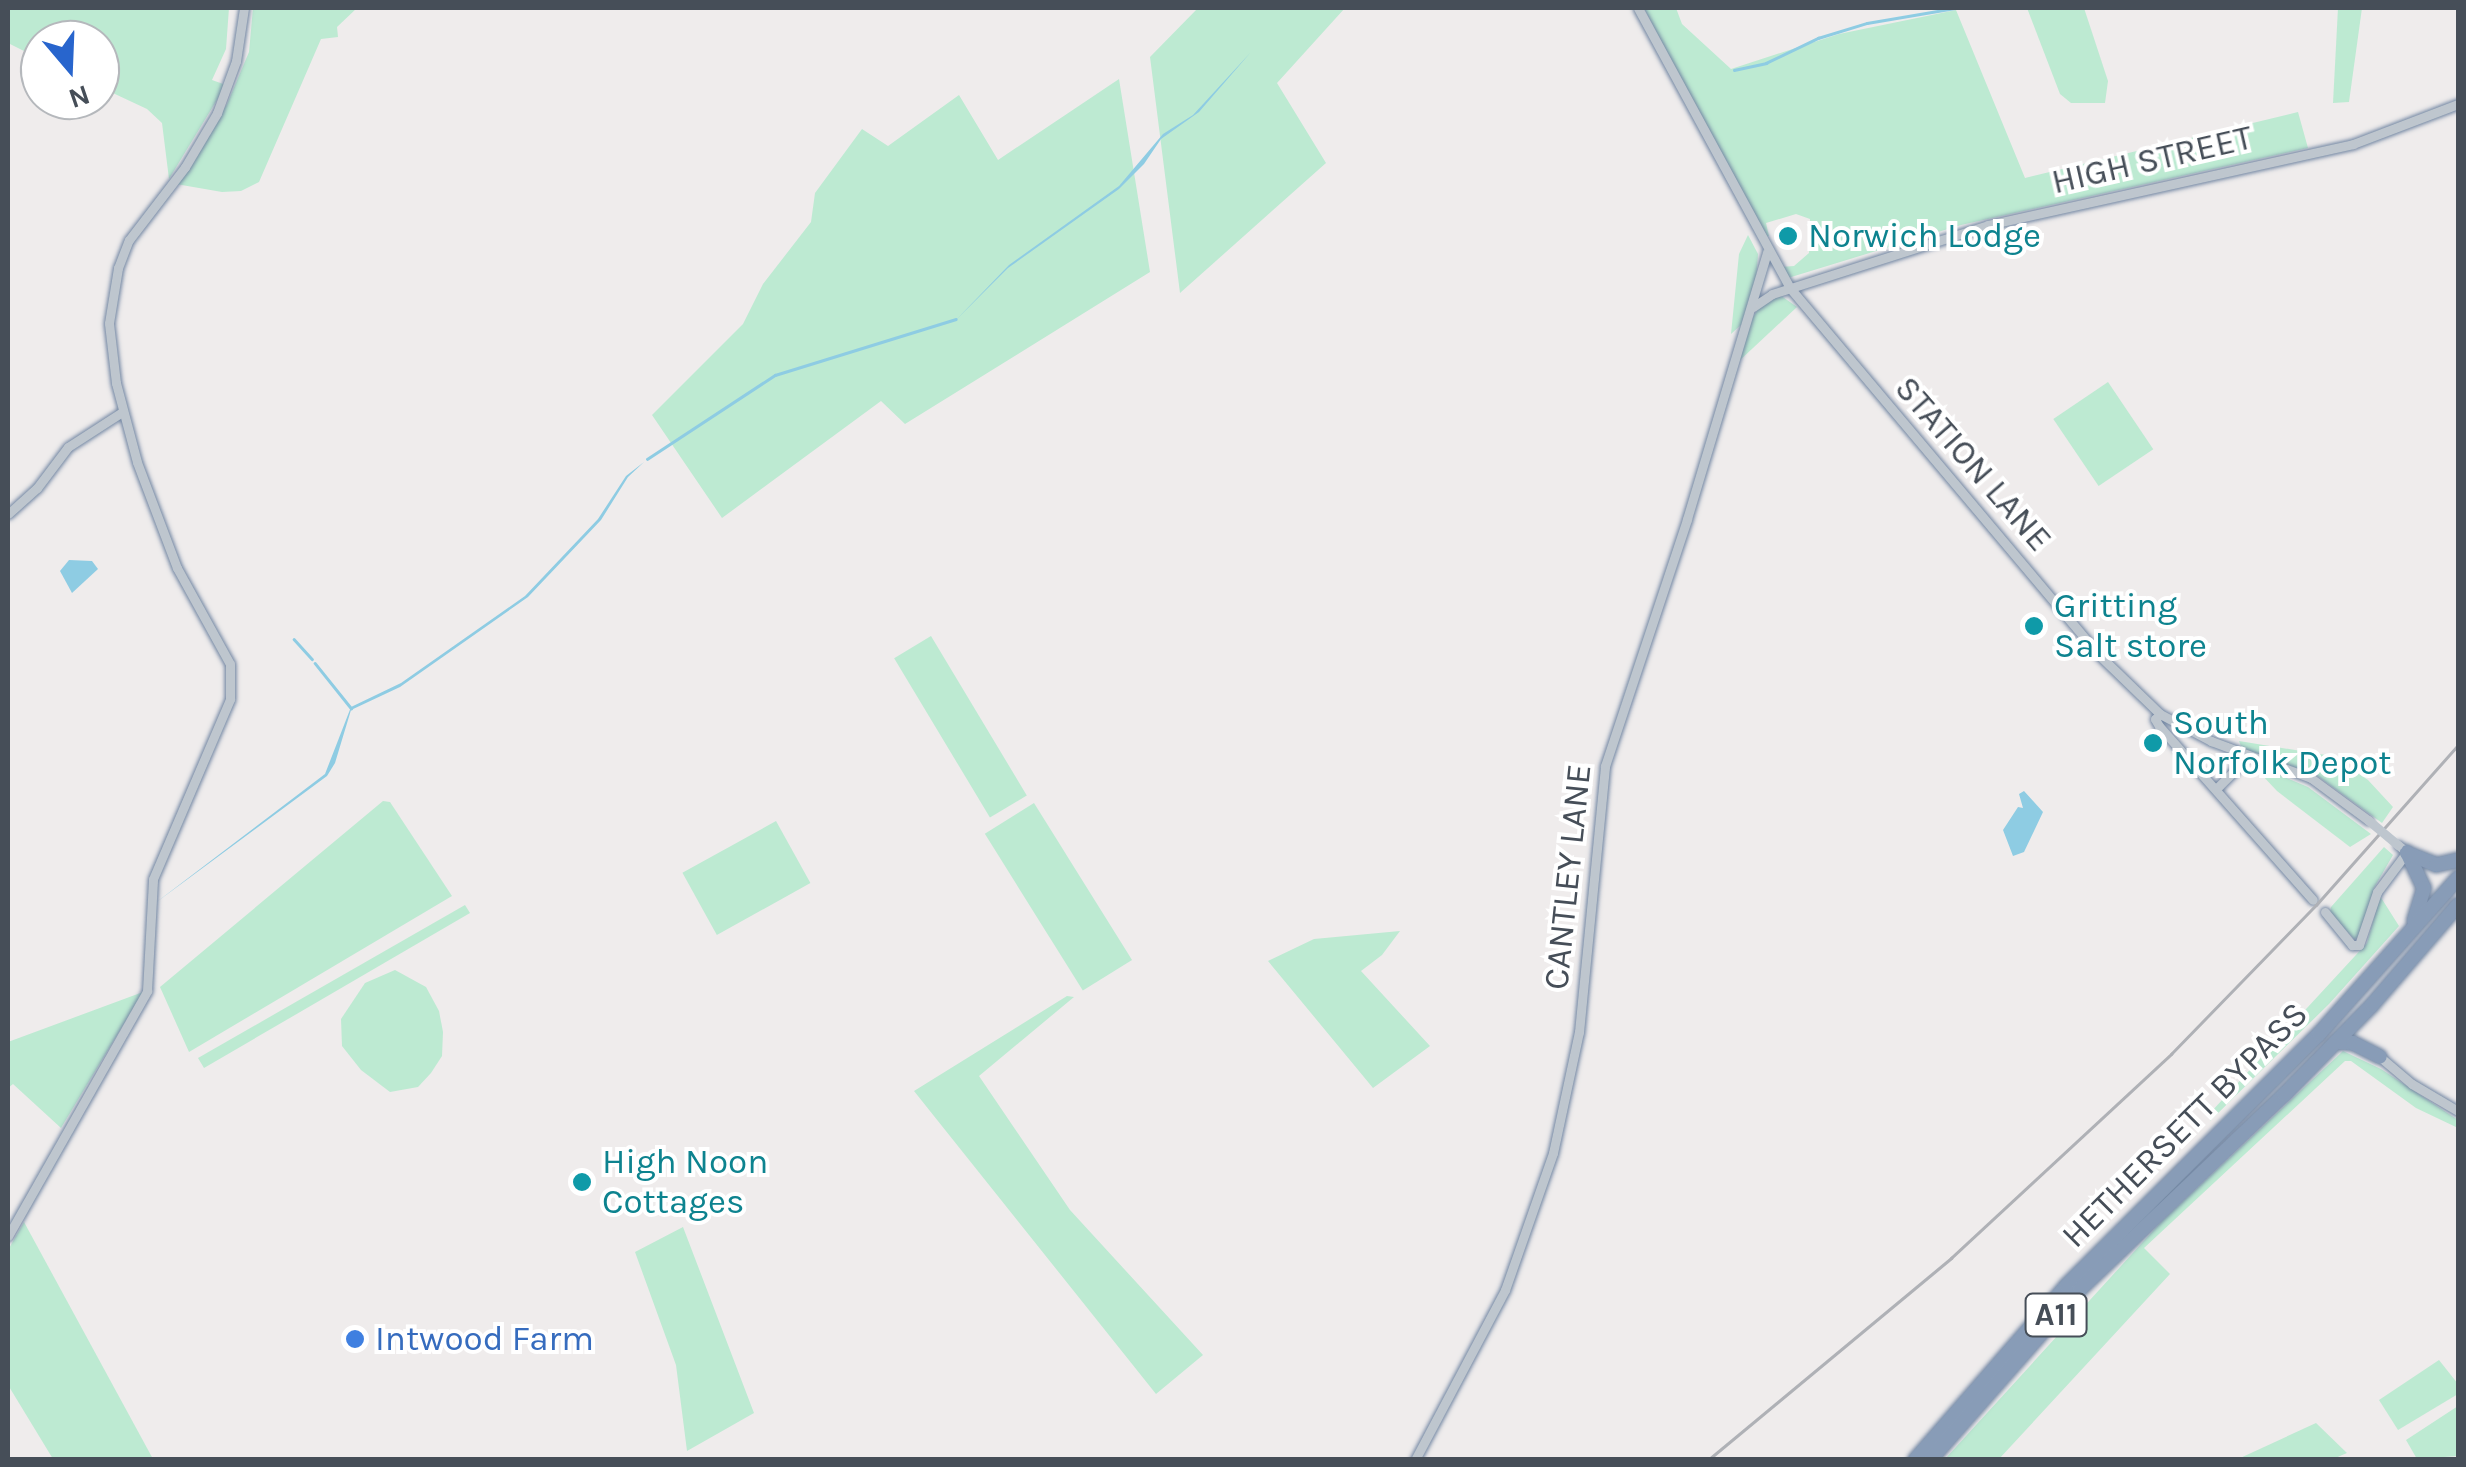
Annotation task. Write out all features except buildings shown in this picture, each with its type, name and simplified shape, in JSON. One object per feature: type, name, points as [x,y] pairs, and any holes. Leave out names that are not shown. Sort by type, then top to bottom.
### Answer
[{"type":"highway","points":[[2402,848],[2436,865],[2458,860]]},
{"type":"highway","name":"A11","points":[[2388,959],[2424,896],[2422,878],[2402,848]]},
{"type":"highway","name":"HETHERSETT BYPASS","points":[[1914,1460],[2066,1286],[2268,1087],[2458,878]]},
{"type":"highway","name":"HETHERSETT BYPASS","points":[[1930,1460],[2080,1289],[2336,1042],[2458,905]]},
{"type":"highway","points":[[2363,1014],[2365,1032],[2380,1057]]},
{"type":"highway","points":[[2336,1042],[2354,1043],[2380,1057]]},
{"type":"street","points":[[8,1236],[147,991],[153,879],[224,718],[233,683],[230,664],[163,537],[122,412],[109,324],[118,268],[129,240],[184,167],[217,113],[236,61],[244,8]]},
{"type":"street","name":"STATION LANE","points":[[1638,8],[1790,288],[2086,640],[2160,714],[2240,752],[2311,778],[2402,848]]},
{"type":"street","name":"HIGH STREET","points":[[1790,288],[1988,225],[2386,134],[2458,104]]},
{"type":"street","name":"CANTLEY LANE","points":[[1415,1460],[1505,1290],[1553,1152],[1580,1032],[1605,766],[1768,252]]},
{"type":"street","points":[[1752,308],[1790,288]]},
{"type":"street","points":[[8,514],[37,488],[68,447],[122,412]]},
{"type":"street","name":"STATION LANE","points":[[2160,714],[2156,720],[2159,726],[2312,900]]},
{"type":"street","points":[[2216,789],[2234,771],[2240,752]]},
{"type":"street","points":[[2324,912],[2352,946],[2359,944],[2377,892],[2402,848]]},
{"type":"street","points":[[2380,1057],[2412,1084],[2458,1112]]},
{"type":"green space","points":[[8,8],[229,8],[226,49],[212,80],[226,85],[169,179],[162,123],[147,109],[120,96],[120,20],[20,20],[20,49],[8,43]]},
{"type":"green space","points":[[253,8],[357,8],[337,27],[338,37],[321,39],[259,182],[241,191],[222,192],[176,184],[227,104],[249,52]]},
{"type":"green space","points":[[1198,8],[1345,8],[1277,83],[1326,163],[1180,293],[1150,57]]},
{"type":"green space","points":[[1644,8],[1676,8],[1682,24],[1731,69],[1839,34],[1956,10],[2025,178],[2298,112],[2308,148],[1961,225],[1788,278],[1781,267],[1794,266],[1809,253],[1810,219],[1796,214],[1766,223],[1769,236],[1763,238]]},
{"type":"green space","points":[[2027,8],[2084,8],[2108,81],[2105,103],[2071,103],[2060,94]]},
{"type":"green space","points":[[2338,8],[2362,8],[2349,102],[2333,103]]},
{"type":"green space","points":[[1119,79],[1150,272],[905,424],[881,401],[722,518],[652,415],[743,324],[763,284],[811,222],[815,193],[862,129],[888,146],[959,95],[998,160]]},
{"type":"green space","points":[[1748,235],[1758,254],[1756,283],[1742,324],[1731,334],[1739,254]]},
{"type":"green space","points":[[1780,295],[1797,307],[1738,362],[1753,317],[1761,305]]},
{"type":"green space","points":[[2108,382],[2153,449],[2099,486],[2053,419]]},
{"type":"green space","points":[[931,636],[1027,795],[990,818],[894,658]]},
{"type":"green space","points":[[2239,741],[2332,756],[2368,780],[2393,807],[2382,823],[2316,775],[2242,749]]},
{"type":"green space","points":[[2263,768],[2308,787],[2371,834],[2350,847],[2277,791],[2260,773]]},
{"type":"green space","points":[[383,801],[390,802],[452,896],[189,1052],[160,987]]},
{"type":"green space","points":[[1034,803],[1132,960],[1083,991],[985,834]]},
{"type":"green space","points":[[776,821],[810,883],[717,935],[682,873]]},
{"type":"green space","points":[[2384,847],[2393,855],[2374,888],[2360,937],[2354,939],[2330,913],[2331,907]]},
{"type":"green space","points":[[2380,896],[2399,926],[2329,1004],[2210,1121],[2211,1112],[2367,943]]},
{"type":"green space","points":[[465,905],[470,913],[204,1068],[198,1058]]},
{"type":"green space","points":[[1400,931],[1382,955],[1361,971],[1430,1046],[1373,1088],[1268,961],[1314,939]]},
{"type":"green space","points":[[395,970],[426,987],[439,1011],[443,1032],[442,1056],[431,1073],[418,1087],[390,1092],[361,1070],[342,1046],[341,1019],[365,983]]},
{"type":"green space","points":[[143,992],[61,1128],[13,1084],[8,1088],[8,1042]]},
{"type":"green space","points":[[1067,996],[1074,997],[979,1076],[1070,1210],[1203,1355],[1156,1394],[914,1091]]},
{"type":"green space","points":[[2343,1051],[2381,1069],[2458,1120],[2458,1128],[2416,1108],[2351,1061],[2345,1061],[2144,1248],[2170,1274],[1999,1459],[1945,1459],[2162,1221]]},
{"type":"green space","points":[[24,1222],[153,1459],[53,1459],[8,1385],[8,1250]]},
{"type":"green space","points":[[683,1227],[754,1413],[687,1451],[676,1365],[635,1252]]},
{"type":"green space","points":[[2439,1360],[2458,1384],[2458,1394],[2398,1430],[2379,1400]]},
{"type":"green space","points":[[2458,1406],[2458,1456],[2417,1459],[2406,1440]]},
{"type":"green space","points":[[2316,1423],[2347,1453],[2333,1459],[2238,1459]]},
{"type":"water","points":[[1251,52],[1199,112],[1161,139],[1144,164],[1119,189],[1008,268],[954,322],[1009,265],[1119,186],[1163,134],[1193,115]]},
{"type":"water","points":[[644,462],[628,477],[601,520],[528,597],[400,687],[351,710],[335,763],[327,776],[154,904],[325,774],[351,707],[401,683],[525,596],[598,519],[626,476]]},
{"type":"water","points":[[69,560],[92,561],[98,569],[72,593],[60,571]]},
{"type":"water","points":[[2024,791],[2043,812],[2024,852],[2013,856],[2003,830],[2018,807],[2023,808],[2019,794]]},
{"type":"waterway","points":[[1734,70],[1766,63],[1818,38],[1867,23],[1955,8]]},
{"type":"waterway","points":[[647,459],[775,375],[956,319]]},
{"type":"waterway","points":[[294,639],[312,659]]},
{"type":"waterway","points":[[315,663],[351,708]]},
{"type":"railway","points":[[1708,1460],[1951,1258],[2171,1054],[2316,905],[2458,745]]},
{"type":"place","name":"Norwich Lodge","points":[[1788,236]]},
{"type":"place","name":"Gritting Salt store","points":[[2034,626]]},
{"type":"place","name":"South Norfolk Depot","points":[[2153,743]]},
{"type":"place","name":"High Noon Cottages","points":[[582,1182]]},
{"type":"place","name":"Intwood Farm","points":[[355,1339]]}]
